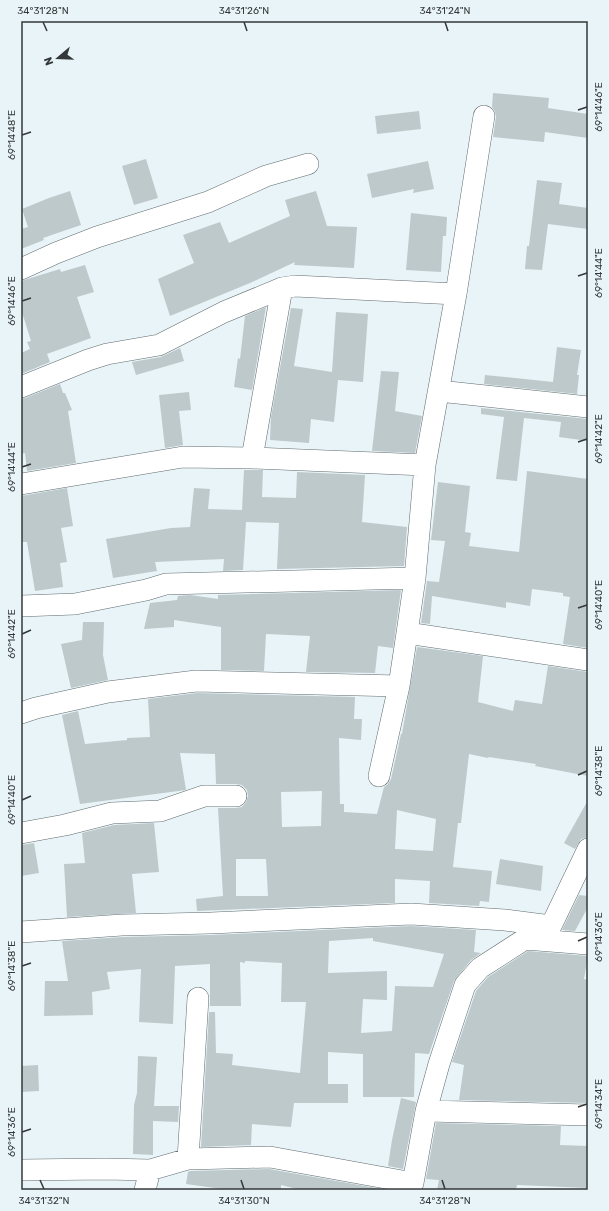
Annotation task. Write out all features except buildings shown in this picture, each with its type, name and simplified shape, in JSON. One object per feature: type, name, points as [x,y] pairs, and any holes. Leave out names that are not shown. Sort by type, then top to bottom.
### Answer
[{"type":"street","points":[[379,776],[399,686],[408,633],[415,578],[425,465],[456,294],[484,116]]},
{"type":"street","points":[[21,270],[56,253],[97,237],[208,202],[266,176],[308,164]]},
{"type":"street","points":[[21,387],[88,360],[107,354],[159,345],[224,312],[282,288],[295,286],[456,294]]},
{"type":"street","points":[[252,458],[282,288]]},
{"type":"street","points":[[439,391],[588,407]]},
{"type":"street","points":[[21,484],[183,457],[252,458],[425,465]]},
{"type":"street","points":[[21,606],[75,604],[146,590],[166,584],[415,578]]},
{"type":"street","points":[[408,633],[588,660]]},
{"type":"street","points":[[21,714],[36,708],[108,692],[196,682],[399,686]]},
{"type":"street","points":[[21,833],[65,825],[112,813],[160,811],[204,796],[236,796]]},
{"type":"street","points":[[21,1170],[105,1169],[147,1180],[188,1159],[270,1157],[411,1187],[426,1111],[439,1064],[465,985],[480,968],[525,939],[551,926],[588,849]]},
{"type":"street","points":[[21,932],[122,925],[211,923],[411,914],[505,920],[551,926]]},
{"type":"street","points":[[525,939],[588,944]]},
{"type":"street","points":[[188,1159],[198,998]]},
{"type":"street","points":[[426,1111],[588,1115]]}]
